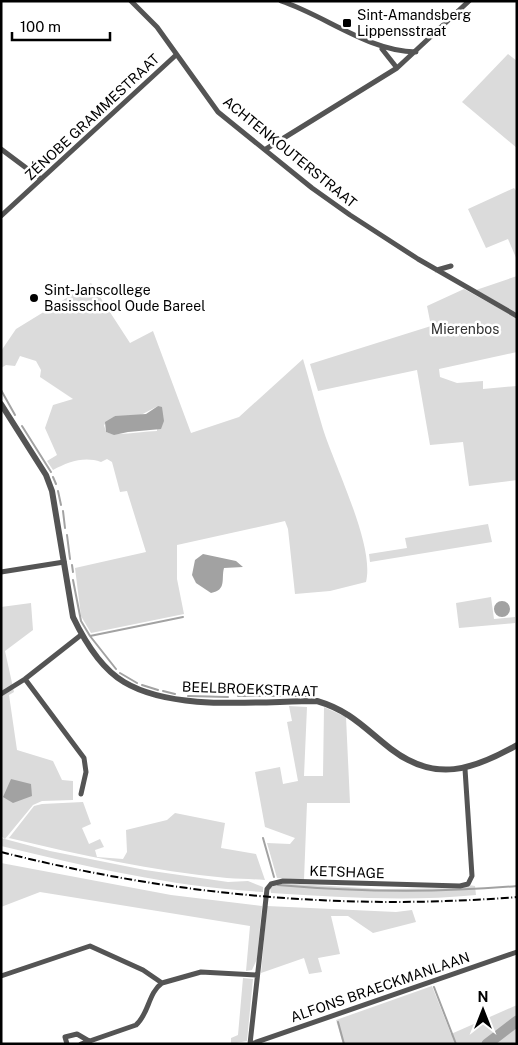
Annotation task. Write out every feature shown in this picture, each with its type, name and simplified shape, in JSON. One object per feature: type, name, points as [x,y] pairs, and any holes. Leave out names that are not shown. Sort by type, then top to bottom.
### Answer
[{"type":"street","name":"ACHTENKOUTERSTRAAT","points":[[131,1],[157,27],[218,112],[312,188],[350,215],[437,270],[517,316]]},
{"type":"street","points":[[281,1],[306,10],[381,48],[398,52],[417,52]]},
{"type":"street","points":[[266,149],[397,68],[417,52],[469,1]]},
{"type":"street","points":[[381,48],[397,68]]},
{"type":"street","name":"ZÉNOBE GRAMMESTRAAT","points":[[1,216],[176,55]]},
{"type":"street","points":[[1,149],[41,180]]},
{"type":"street","points":[[437,270],[450,266]]},
{"type":"street","name":"BEELBROEKSTRAAT","points":[[1,404],[50,484],[73,617],[82,635],[112,674],[140,690],[188,701],[317,701],[336,706],[351,715],[391,749],[408,760],[430,767],[464,769],[483,763],[517,746]]},
{"type":"street","points":[[1,572],[64,562]]},
{"type":"street","points":[[1,694],[25,679],[82,635]]},
{"type":"street","points":[[25,679],[84,758],[86,772],[81,794]]},
{"type":"street","name":"KETSHAGE","points":[[251,1044],[267,889],[271,884],[283,881],[460,886],[470,882],[472,876],[464,769]]},
{"type":"street","points":[[1,976],[90,946],[143,970],[162,983]]},
{"type":"street","name":"ALFONS BRAECKMANLAAN","points":[[251,1044],[517,952]]},
{"type":"street","points":[[80,1044],[136,1025],[140,1021],[154,991],[162,983],[201,972],[257,976]]},
{"type":"street","points":[[67,1044],[65,1038],[76,1034],[89,1041]]},
{"type":"green space","points":[[508,54],[517,61],[517,148],[462,102]]},
{"type":"green space","points":[[514,188],[517,192],[517,260],[508,239],[486,248],[468,209]]},
{"type":"green space","name":"Mierenbos","points":[[517,276],[517,313],[476,290]]},
{"type":"green space","points":[[91,283],[130,343],[153,331],[191,433],[239,417],[303,359],[323,429],[360,528],[365,548],[366,582],[330,591],[295,594],[288,529],[285,521],[177,545],[177,579],[184,614],[91,633],[81,616],[75,568],[146,552],[127,491],[120,492],[112,462],[107,459],[101,462],[82,460],[70,462],[53,470],[47,461],[57,455],[45,428],[53,405],[73,399],[40,377],[41,370],[36,361],[20,356],[15,366],[6,365],[1,368],[1,351],[16,329]],"holes":[[[158,406],[157,431],[123,434],[111,433],[106,432],[104,425],[115,416],[139,416]]]},
{"type":"green space","points":[[464,289],[517,318],[517,352],[439,369],[440,377],[457,383],[483,381],[483,389],[517,386],[517,480],[469,486],[463,442],[430,445],[417,370],[318,391],[310,364],[431,326],[427,306]]},
{"type":"green space","points":[[488,524],[492,542],[370,562],[369,554],[407,548],[405,538]]},
{"type":"green space","points":[[491,597],[494,619],[515,617],[515,623],[459,628],[456,603]]},
{"type":"green space","points":[[31,603],[33,630],[5,651],[14,692],[9,695],[17,750],[53,761],[62,780],[73,781],[73,800],[42,801],[33,805],[5,839],[1,836],[1,607]]},
{"type":"green space","points":[[289,706],[307,707],[304,776],[323,776],[324,707],[346,717],[350,803],[307,803],[304,880],[277,878],[267,843],[290,844],[295,838],[265,827],[255,772],[280,767],[283,784],[298,781],[287,722],[292,721]]},
{"type":"green space","points":[[83,802],[91,824],[82,828],[89,844],[100,839],[104,847],[95,850],[97,857],[123,859],[127,852],[126,830],[167,820],[175,813],[225,823],[221,848],[256,854],[265,880],[199,875],[144,867],[90,856],[9,838],[34,806]]},
{"type":"green space","points":[[1,838],[50,851],[145,870],[228,882],[248,881],[263,887],[263,892],[197,886],[131,875],[1,846]]},
{"type":"green space","points":[[1,863],[171,895],[262,906],[257,959],[252,970],[246,971],[250,926],[40,892],[1,907]]},
{"type":"green space","points":[[278,883],[381,889],[461,888],[469,885],[475,886],[476,895],[399,898],[271,893],[270,888]]},
{"type":"green space","points":[[267,906],[396,912],[412,910],[416,922],[373,933],[348,916],[331,916],[340,954],[318,958],[322,972],[309,974],[304,958],[261,973]]},
{"type":"green space","points":[[243,978],[253,979],[247,1041],[231,1044],[231,1038],[238,1035]]},
{"type":"green space","points":[[432,986],[451,1034],[517,1005],[517,1018],[482,1044],[343,1044],[336,1020]]},
{"type":"green space","points":[[517,1025],[517,1044],[493,1044]]},
{"type":"shaded area","points":[[158,406],[162,407],[164,421],[161,429],[114,435],[106,432],[105,422],[115,416],[146,414]]},
{"type":"shaded area","points":[[203,554],[236,561],[243,567],[224,568],[221,587],[216,592],[211,593],[196,583],[192,575],[195,560]]},
{"type":"shaded area","points":[[499,601],[505,601],[510,606],[508,615],[499,617],[494,612],[494,606]]},
{"type":"shaded area","points":[[11,779],[31,784],[32,796],[13,803],[3,797]]},
{"type":"waterway","points":[[1,390],[15,415]]},
{"type":"waterway","points":[[22,426],[51,472]]},
{"type":"waterway","points":[[53,477],[56,484]]},
{"type":"waterway","points":[[58,491],[61,505]]},
{"type":"waterway","points":[[63,511],[65,528]]},
{"type":"waterway","points":[[67,535],[70,559]]},
{"type":"waterway","points":[[72,565],[73,572]]},
{"type":"waterway","points":[[73,580],[81,621],[90,636],[183,617]]},
{"type":"waterway","points":[[90,636],[116,669]]},
{"type":"waterway","points":[[120,673],[137,683]]},
{"type":"waterway","points":[[142,685],[158,690]]},
{"type":"waterway","points":[[163,691],[175,694]]},
{"type":"waterway","points":[[188,696],[228,697]]},
{"type":"waterway","points":[[238,696],[260,696]]},
{"type":"waterway","points":[[266,696],[283,696]]},
{"type":"waterway","points":[[294,696],[307,696]]},
{"type":"waterway","points":[[263,838],[274,877]]},
{"type":"waterway","points":[[278,885],[398,891],[517,886]]},
{"type":"waterway","points":[[434,987],[456,1044]]},
{"type":"waterway","points":[[487,1044],[517,1021]]},
{"type":"waterway","points":[[338,1022],[344,1044]]},
{"type":"railway","points":[[1,852],[129,879],[193,889],[258,896],[387,902],[517,897]]},
{"type":"place","name":"Sint-Amandsberg Lippensstraat","points":[[347,23]]},
{"type":"place","name":"Sint-Janscollege Basisschool Oude Bareel","points":[[34,298]]}]
